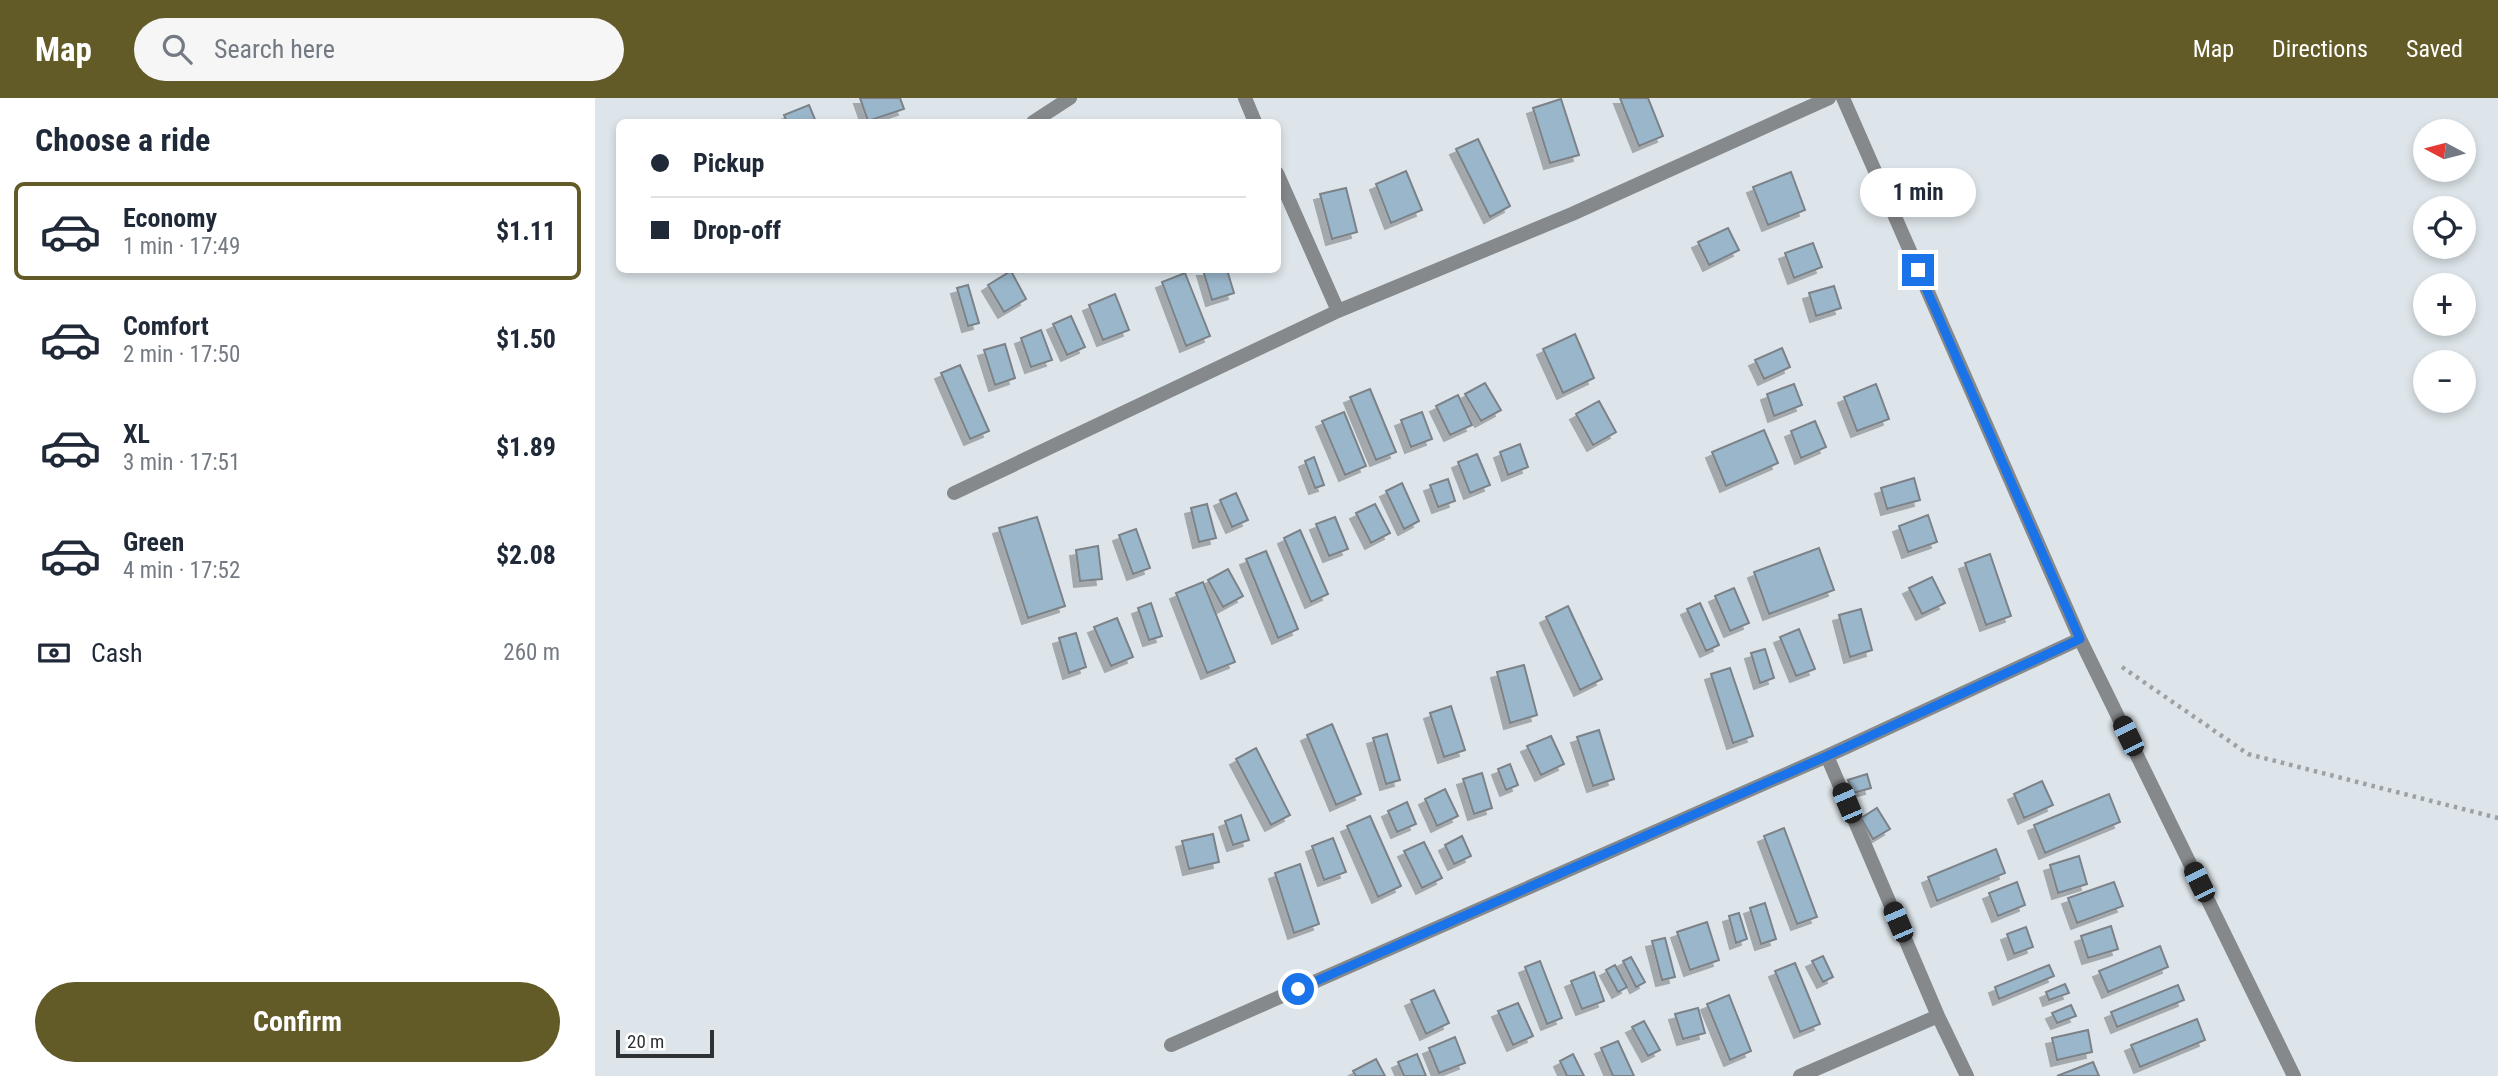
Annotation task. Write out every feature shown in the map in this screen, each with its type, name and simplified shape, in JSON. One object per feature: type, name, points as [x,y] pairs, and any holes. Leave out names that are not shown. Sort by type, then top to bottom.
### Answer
[{"type":"street","points":[[1038,119],[1070,98]]},
{"type":"street","points":[[1245,98],[1254,119]]},
{"type":"street","points":[[954,493],[1338,312],[1572,214],[1829,98]]},
{"type":"street","points":[[1843,98],[2080,639],[2294,1076]]},
{"type":"street","points":[[1281,182],[1338,312]]},
{"type":"street","points":[[1171,1045],[1827,756],[2080,639]]},
{"type":"street","points":[[1827,756],[1938,1016],[1967,1076]]},
{"type":"street","points":[[1800,1076],[1938,1016]]},
{"type":"path","points":[[2114,662],[2248,754],[2498,818]]},
{"type":"building","points":[[860,98],[900,98],[904,109],[867,119]]},
{"type":"building","points":[[1620,98],[1648,98],[1663,136],[1639,146]]},
{"type":"building","points":[[1561,99],[1579,155],[1550,163],[1533,108]]},
{"type":"building","points":[[809,105],[815,119],[786,119],[784,115]]},
{"type":"building","points":[[1478,139],[1510,206],[1490,217],[1456,149]]},
{"type":"building","points":[[1406,171],[1422,210],[1391,223],[1376,184]]},
{"type":"building","points":[[1791,172],[1805,210],[1768,225],[1753,187]]},
{"type":"building","points":[[1346,188],[1357,232],[1332,239],[1320,194]]},
{"type":"building","points":[[1728,228],[1739,250],[1709,265],[1698,242]]},
{"type":"building","points":[[1813,243],[1822,267],[1794,278],[1785,253]]},
{"type":"building","points":[[1012,273],[1026,299],[1004,312],[988,285]]},
{"type":"building","points":[[1185,273],[1210,336],[1186,346],[1162,282]]},
{"type":"building","points":[[1204,273],[1228,273],[1234,293],[1212,300]]},
{"type":"building","points":[[968,285],[979,323],[968,326],[957,288]]},
{"type":"building","points":[[1834,286],[1841,308],[1816,316],[1809,293]]},
{"type":"building","points":[[1115,294],[1129,330],[1103,340],[1089,305]]},
{"type":"building","points":[[1071,316],[1085,347],[1067,355],[1053,324]]},
{"type":"building","points":[[1041,330],[1052,360],[1031,367],[1021,338]]},
{"type":"building","points":[[1575,334],[1594,378],[1563,393],[1543,349]]},
{"type":"building","points":[[1005,344],[1015,378],[995,385],[984,350]]},
{"type":"building","points":[[1782,348],[1790,367],[1764,379],[1755,360]]},
{"type":"building","points":[[960,365],[989,431],[970,439],[941,373]]},
{"type":"building","points":[[1485,383],[1501,410],[1481,421],[1465,394]]},
{"type":"building","points":[[1794,384],[1802,405],[1774,416],[1767,394]]},
{"type":"building","points":[[1876,384],[1889,419],[1857,431],[1844,397]]},
{"type":"building","points":[[1370,389],[1396,452],[1376,460],[1350,397]]},
{"type":"building","points":[[1458,395],[1472,425],[1450,435],[1436,406]]},
{"type":"building","points":[[1599,401],[1616,432],[1593,445],[1576,414]]},
{"type":"building","points":[[1344,412],[1366,466],[1345,475],[1322,421]]},
{"type":"building","points":[[1422,412],[1432,439],[1411,447],[1401,420]]},
{"type":"building","points":[[1815,421],[1826,447],[1801,458],[1791,431]]},
{"type":"building","points":[[1764,430],[1778,463],[1726,486],[1712,452]]},
{"type":"building","points":[[1520,444],[1528,467],[1508,475],[1500,452]]},
{"type":"building","points":[[1477,454],[1490,485],[1470,493],[1458,462]]},
{"type":"building","points":[[1314,457],[1324,485],[1315,488],[1305,461]]},
{"type":"building","points":[[1914,478],[1920,500],[1887,509],[1881,488]]},
{"type":"building","points":[[1448,479],[1455,501],[1438,507],[1430,485]]},
{"type":"building","points":[[1402,483],[1419,521],[1404,529],[1386,491]]},
{"type":"building","points":[[1236,493],[1248,520],[1232,527],[1220,500]]},
{"type":"building","points":[[1207,504],[1216,538],[1199,542],[1191,508]]},
{"type":"building","points":[[1375,504],[1390,533],[1371,543],[1356,513]]},
{"type":"building","points":[[1928,515],[1937,542],[1908,552],[1899,526]]},
{"type":"building","points":[[1037,517],[1065,606],[1028,618],[999,528]]},
{"type":"building","points":[[1335,517],[1348,549],[1329,556],[1316,524]]},
{"type":"building","points":[[1136,529],[1150,568],[1133,574],[1119,535]]},
{"type":"building","points":[[1300,530],[1328,594],[1311,602],[1284,538]]},
{"type":"building","points":[[1098,546],[1102,579],[1080,581],[1076,550]]},
{"type":"building","points":[[1819,548],[1834,590],[1769,614],[1754,572]]},
{"type":"building","points":[[1266,551],[1298,629],[1278,638],[1246,559]]},
{"type":"building","points":[[1990,554],[2011,616],[1986,625],[1965,563]]},
{"type":"building","points":[[1228,569],[1243,596],[1223,607],[1208,580]]},
{"type":"building","points":[[1932,577],[1945,603],[1922,614],[1909,588]]},
{"type":"building","points":[[1203,582],[1235,662],[1207,673],[1176,593]]},
{"type":"building","points":[[1734,588],[1749,623],[1730,631],[1715,596]]},
{"type":"building","points":[[1151,603],[1162,636],[1149,640],[1138,608]]},
{"type":"building","points":[[1700,603],[1719,645],[1706,651],[1687,609]]},
{"type":"building","points":[[1568,606],[1602,679],[1580,690],[1546,617]]},
{"type":"building","points":[[1861,609],[1872,650],[1850,657],[1839,615]]},
{"type":"building","points":[[1117,618],[1133,657],[1111,666],[1094,627]]},
{"type":"building","points":[[1799,629],[1815,669],[1796,676],[1780,637]]},
{"type":"building","points":[[1076,633],[1086,667],[1069,673],[1059,638]]},
{"type":"building","points":[[1765,649],[1774,678],[1760,683],[1751,653]]},
{"type":"building","points":[[1524,665],[1537,715],[1510,723],[1497,672]]},
{"type":"building","points":[[1730,668],[1753,736],[1733,743],[1711,674]]},
{"type":"building","points":[[1451,706],[1465,750],[1444,757],[1430,713]]},
{"type":"building","points":[[1332,724],[1361,794],[1336,805],[1307,735]]},
{"type":"building","points":[[1599,730],[1614,779],[1593,786],[1577,737]]},
{"type":"building","points":[[1387,734],[1400,780],[1386,784],[1373,738]]},
{"type":"building","points":[[1551,736],[1564,764],[1541,775],[1527,746]]},
{"type":"building","points":[[1256,748],[1290,815],[1271,825],[1236,759]]},
{"type":"building","points":[[1510,764],[1518,785],[1506,790],[1498,769]]},
{"type":"building","points":[[1482,773],[1492,808],[1474,814],[1463,779]]},
{"type":"building","points":[[1867,774],[1871,788],[1853,793],[1848,780]]},
{"type":"building","points":[[2042,781],[2053,805],[2024,818],[2014,794]]},
{"type":"building","points":[[1445,789],[1458,816],[1437,826],[1425,799]]},
{"type":"building","points":[[2109,794],[2120,822],[2045,853],[2034,825]]},
{"type":"building","points":[[1407,802],[1416,824],[1397,832],[1388,811]]},
{"type":"building","points":[[1877,808],[1890,829],[1873,839],[1861,818]]},
{"type":"building","points":[[1241,815],[1249,840],[1233,845],[1225,821]]},
{"type":"building","points":[[1370,816],[1401,886],[1378,897],[1347,826]]},
{"type":"building","points":[[1784,828],[1817,917],[1797,924],[1764,836]]},
{"type":"building","points":[[1213,834],[1219,862],[1189,869],[1182,841]]},
{"type":"building","points":[[1462,836],[1471,856],[1454,864],[1445,845]]},
{"type":"building","points":[[1333,838],[1346,872],[1324,880],[1312,846]]},
{"type":"building","points":[[1424,842],[1442,878],[1422,888],[1404,851]]},
{"type":"building","points":[[1996,849],[2005,873],[1937,901],[1928,877]]},
{"type":"building","points":[[2079,856],[2087,884],[2058,893],[2050,865]]},
{"type":"building","points":[[1300,864],[1319,924],[1294,933],[1275,873]]},
{"type":"building","points":[[2017,882],[2025,905],[1998,916],[1989,893]]},
{"type":"building","points":[[2114,882],[2123,906],[2077,923],[2068,898]]},
{"type":"building","points":[[1765,903],[1776,939],[1761,944],[1750,908]]},
{"type":"building","points":[[1739,913],[1747,939],[1736,943],[1729,916]]},
{"type":"building","points":[[1707,922],[1719,960],[1690,970],[1677,932]]},
{"type":"building","points":[[2111,926],[2118,949],[2088,958],[2081,936]]},
{"type":"building","points":[[2026,927],[2033,947],[2014,954],[2007,934]]},
{"type":"building","points":[[1665,938],[1675,977],[1662,980],[1652,941]]},
{"type":"building","points":[[2160,946],[2168,967],[2108,992],[2099,971]]},
{"type":"building","points":[[1823,956],[1833,977],[1823,982],[1812,961]]},
{"type":"building","points":[[1631,957],[1645,982],[1636,987],[1623,961]]},
{"type":"building","points":[[1540,961],[1562,1018],[1547,1024],[1525,967]]},
{"type":"building","points":[[1795,963],[1820,1024],[1800,1032],[1775,971]]},
{"type":"building","points":[[1615,965],[1627,987],[1618,992],[1606,970]]},
{"type":"building","points":[[2049,965],[2054,976],[1999,999],[1995,987]]},
{"type":"building","points":[[1594,972],[1604,1001],[1582,1009],[1571,981]]},
{"type":"building","points":[[2065,984],[2069,993],[2049,1000],[2046,992]]},
{"type":"building","points":[[2178,985],[2184,1000],[2117,1027],[2111,1012]]},
{"type":"building","points":[[1434,990],[1449,1023],[1426,1034],[1411,1000]]},
{"type":"building","points":[[1729,995],[1751,1051],[1730,1060],[1707,1004]]},
{"type":"building","points":[[1518,1003],[1533,1036],[1513,1045],[1498,1011]]},
{"type":"building","points":[[2071,1005],[2076,1016],[2057,1023],[2052,1013]]},
{"type":"building","points":[[1698,1008],[1705,1033],[1683,1039],[1675,1014]]},
{"type":"building","points":[[2197,1019],[2205,1040],[2140,1067],[2131,1045]]},
{"type":"building","points":[[1644,1021],[1660,1050],[1648,1056],[1632,1027]]},
{"type":"building","points":[[2088,1030],[2092,1052],[2057,1060],[2052,1038]]},
{"type":"building","points":[[1455,1037],[1465,1063],[1439,1073],[1429,1048]]},
{"type":"building","points":[[1618,1041],[1634,1076],[1613,1076],[1601,1048]]},
{"type":"building","points":[[1417,1054],[1426,1076],[1404,1076],[1398,1062]]},
{"type":"building","points":[[1573,1054],[1584,1076],[1567,1076],[1560,1061]]},
{"type":"building","points":[[1376,1059],[1385,1076],[1356,1076],[1353,1071]]},
{"type":"building","points":[[2093,1062],[2099,1076],[2057,1076]]},
{"type":"route","points":[[1298,989],[1827,756],[2080,639],[1918,270]]}]
